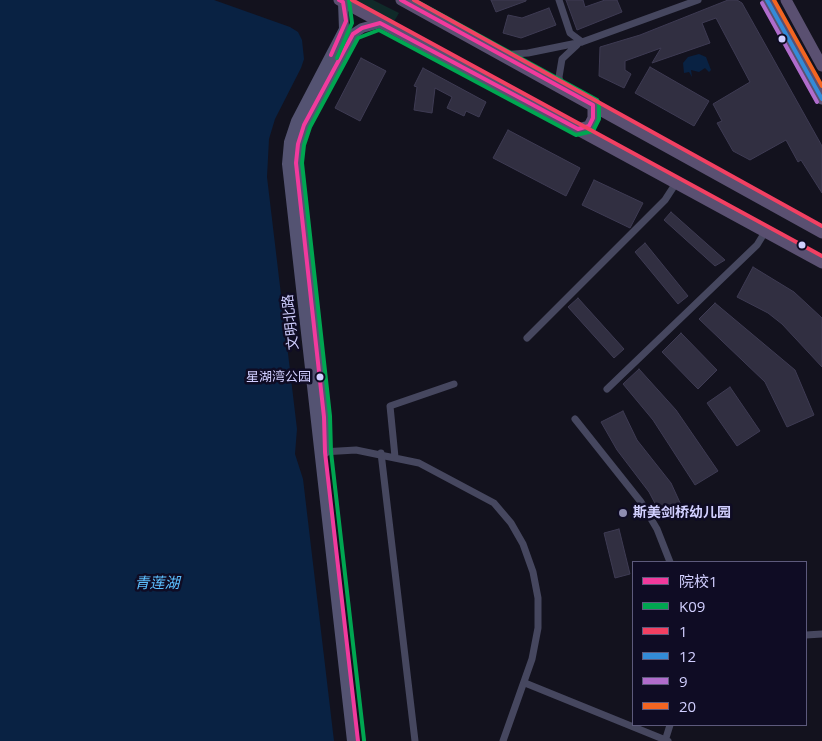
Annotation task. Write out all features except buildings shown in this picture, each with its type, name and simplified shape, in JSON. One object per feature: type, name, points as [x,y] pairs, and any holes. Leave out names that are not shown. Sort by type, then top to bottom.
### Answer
[{"type":"main road","points":[[401,0],[822,233]]},
{"type":"main road","points":[[767,0],[822,99]]},
{"type":"main road","points":[[786,0],[822,66]]},
{"type":"main road","points":[[341,1],[822,263]]},
{"type":"main road","points":[[578,129],[588,126],[592,118],[593,105]]},
{"type":"main road","points":[[793,218],[822,224]]},
{"type":"street","points":[[559,0],[570,33],[582,42]]},
{"type":"street","points":[[498,55],[528,53],[582,42],[698,0]]},
{"type":"street","name":"文明北路","points":[[341,1],[344,29],[296,121],[289,142],[287,164],[358,741]]},
{"type":"street","name":"文明北路","points":[[352,741],[322,452],[324,417],[296,163],[298,144],[304,125],[353,34],[362,28],[380,23]]},
{"type":"street","points":[[562,88],[559,77],[562,59],[569,50],[582,42]]},
{"type":"street","points":[[527,338],[665,200],[676,183]]},
{"type":"street","points":[[607,389],[757,245],[765,232]]},
{"type":"street","points":[[395,457],[390,406],[454,384]]},
{"type":"street","points":[[576,419],[641,502],[656,529],[670,561]]},
{"type":"street","points":[[322,452],[356,450],[419,463],[467,487],[494,504],[511,523],[523,544],[533,572],[538,598],[538,628],[525,682],[503,741]]},
{"type":"street","points":[[381,454],[415,741]]},
{"type":"street","points":[[807,635],[822,634]]},
{"type":"street","points":[[525,682],[666,741],[670,726]]},
{"type":"green space","points":[[348,0],[373,0],[399,13],[393,23]]},
{"type":"water","name":"青莲湖","points":[[0,0],[214,0],[290,27],[298,32],[302,40],[304,59],[301,68],[275,119],[269,139],[267,177],[297,429],[295,454],[303,479],[334,741],[0,741]]},
{"type":"water","points":[[699,54],[706,57],[711,70],[709,72],[705,68],[699,72],[691,70],[692,77],[689,72],[684,73],[683,63],[688,57]]},
{"type":"transit line","name":"院校1","points":[[331,55],[346,21],[343,2],[339,0]]},
{"type":"transit line","name":"K09","points":[[337,58],[352,23],[349,0]]},
{"type":"transit line","name":"1","points":[[352,0],[822,256]]},
{"type":"transit line","name":"院校1","points":[[358,741],[325,452],[324,417],[296,163],[298,144],[304,125],[353,34],[362,28],[380,23],[578,129],[589,126],[593,118],[593,105],[401,0]]},
{"type":"transit line","name":"K09","points":[[364,740],[331,452],[330,416],[302,163],[304,145],[310,127],[358,38],[379,30],[576,135],[593,131],[599,119],[599,104],[597,100],[414,0]]},
{"type":"transit line","name":"1","points":[[414,0],[822,226]]},
{"type":"transit line","name":"12","points":[[767,0],[822,99]]},
{"type":"transit line","name":"20","points":[[774,0],[822,86]]},
{"type":"transit line","name":"9","points":[[762,3],[817,102]]},
{"type":"place","name":"星湖湾公园","points":[[320,377]]},
{"type":"place","name":"斯美剑桥幼儿园","points":[[623,513]]}]
